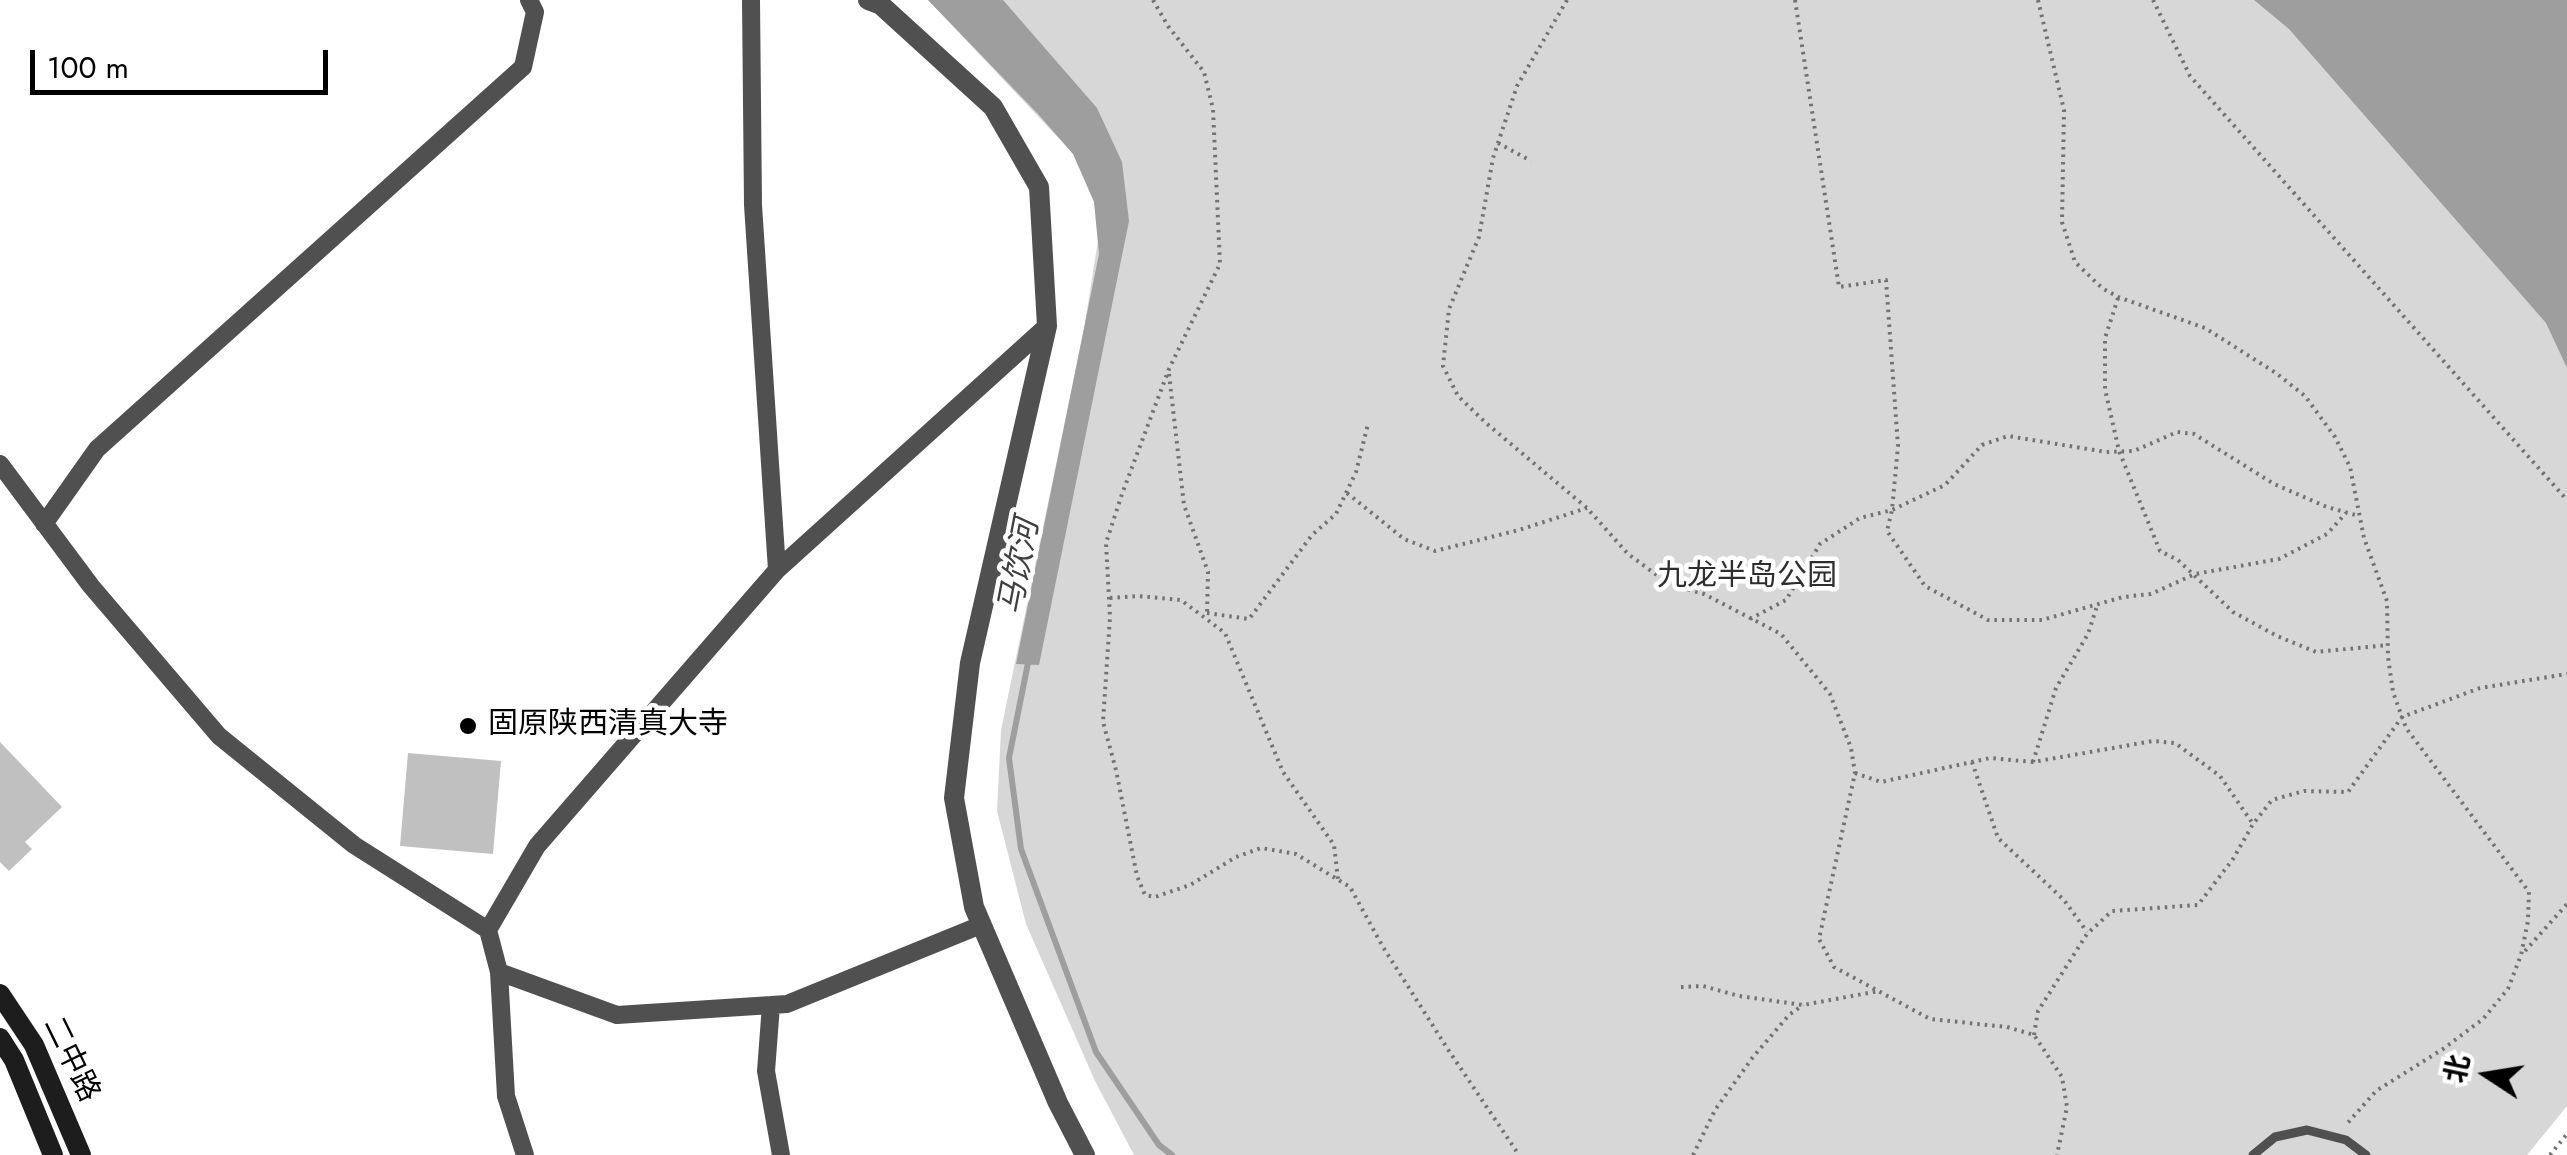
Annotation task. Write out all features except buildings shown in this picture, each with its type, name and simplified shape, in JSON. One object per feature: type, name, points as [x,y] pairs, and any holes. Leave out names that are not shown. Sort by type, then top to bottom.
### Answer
[{"type":"main road","name":"二中路","points":[[0,994],[34,1046],[81,1155]]},
{"type":"main road","name":"二中路","points":[[0,1038],[14,1060],[53,1155]]},
{"type":"street","points":[[44,524],[97,450],[523,67],[535,12],[529,0]]},
{"type":"street","points":[[751,0],[753,204],[776,570]]},
{"type":"street","points":[[868,0],[882,5],[992,107],[1039,187],[1047,326],[970,663],[954,798],[974,907],[1058,1103],[1085,1155]]},
{"type":"street","points":[[488,930],[538,846],[776,570],[1047,326]]},
{"type":"street","points":[[0,464],[90,586],[220,736],[354,845],[488,930],[499,972],[506,1096],[524,1155]]},
{"type":"street","points":[[499,972],[618,1015],[787,1004],[981,925]]},
{"type":"street","points":[[770,1005],[766,1072],[781,1155]]},
{"type":"lane","points":[[2253,1155],[2275,1137],[2307,1130],[2346,1140],[2366,1155]]},
{"type":"path","points":[[1153,0],[1204,72],[1213,109],[1220,264],[1169,369],[1106,543],[1109,662],[1103,722],[1138,876],[1146,894],[1156,897],[1190,885],[1236,857],[1261,848],[1296,854],[1350,886],[1394,964],[1520,1155]]},
{"type":"path","points":[[1567,0],[1516,86],[1493,158],[1480,237],[1449,308],[1442,366],[1458,396],[1587,508],[1628,554],[1669,584],[1704,594],[1781,634],[1830,694],[1851,748],[1855,773],[1819,939],[1834,967],[1930,1019],[2008,1027],[2034,1034],[2062,1077],[2067,1107],[2057,1155]]},
{"type":"path","points":[[1795,0],[1840,286],[1886,280],[1898,446],[1888,531],[1925,586],[1988,620],[2042,620],[2123,597],[2151,594],[2195,574],[2279,559],[2327,534],[2346,513]]},
{"type":"path","points":[[2038,0],[2064,110],[2062,222],[2075,262],[2102,288],[2118,297],[2206,328],[2276,373],[2305,396],[2335,437],[2350,467],[2364,538],[2387,601],[2393,692],[2406,728],[2528,892],[2522,954],[2508,989],[2483,1019],[2376,1091],[2336,1137]]},
{"type":"path","points":[[2153,0],[2190,76],[2567,500]]},
{"type":"path","points":[[1498,143],[1532,161]]},
{"type":"path","points":[[2118,297],[2104,338],[2105,390],[2119,452],[2160,551],[2195,574],[2233,612],[2277,636],[2316,652],[2388,645]]},
{"type":"path","points":[[1169,369],[1184,505],[1208,572],[1207,620]]},
{"type":"path","points":[[1207,612],[1249,619],[1312,535],[1336,514],[1356,472],[1368,424]]},
{"type":"path","points":[[1750,619],[1786,600],[1820,544],[1860,518],[1892,510],[1945,484],[1982,444],[2008,436],[2119,452],[2134,451],[2177,432],[2194,434],[2274,484],[2360,517]]},
{"type":"path","points":[[1346,492],[1404,539],[1435,551],[1587,508]]},
{"type":"path","points":[[1109,598],[1181,600],[1225,634],[1282,772],[1334,845],[1338,879]]},
{"type":"path","points":[[2032,762],[2056,688],[2088,634],[2098,604]]},
{"type":"path","points":[[2034,1034],[2038,1011],[2087,934],[2112,910],[2198,905],[2272,800],[2304,792],[2348,792],[2402,717],[2480,688],[2567,674]]},
{"type":"path","points":[[1855,773],[1881,782],[1990,758],[2032,762],[2153,741],[2175,743],[2220,776],[2253,824]]},
{"type":"path","points":[[1972,762],[1998,838],[2064,900],[2087,934]]},
{"type":"path","points":[[2522,954],[2567,904]]},
{"type":"path","points":[[1680,987],[1702,986],[1802,1006],[1879,991]]},
{"type":"path","points":[[1693,1155],[1715,1110],[1753,1057],[1789,1015],[1802,1006]]},
{"type":"path","points":[[2550,1155],[2567,1134]]},
{"type":"green space","name":"九龙半岛公园","points":[[928,0],[2567,0],[2567,1106],[2527,1155],[1134,1155],[1095,1081],[1026,924],[997,811],[1001,730],[1084,329],[1102,215],[1082,163]]},
{"type":"shaded area","points":[[928,0],[1003,0],[1097,108],[1122,162],[1129,221],[1039,665],[1016,664],[1099,254],[1094,202],[1073,154]]},
{"type":"shaded area","points":[[2254,0],[2567,0],[2567,368],[2546,323],[2289,29]]},
{"type":"waterway","name":"马饮河","points":[[1029,658],[1009,758],[1021,849],[1096,1052],[1159,1145],[1172,1155]]},
{"type":"place","name":"固原陕西清真大寺","points":[[468,726]]}]
